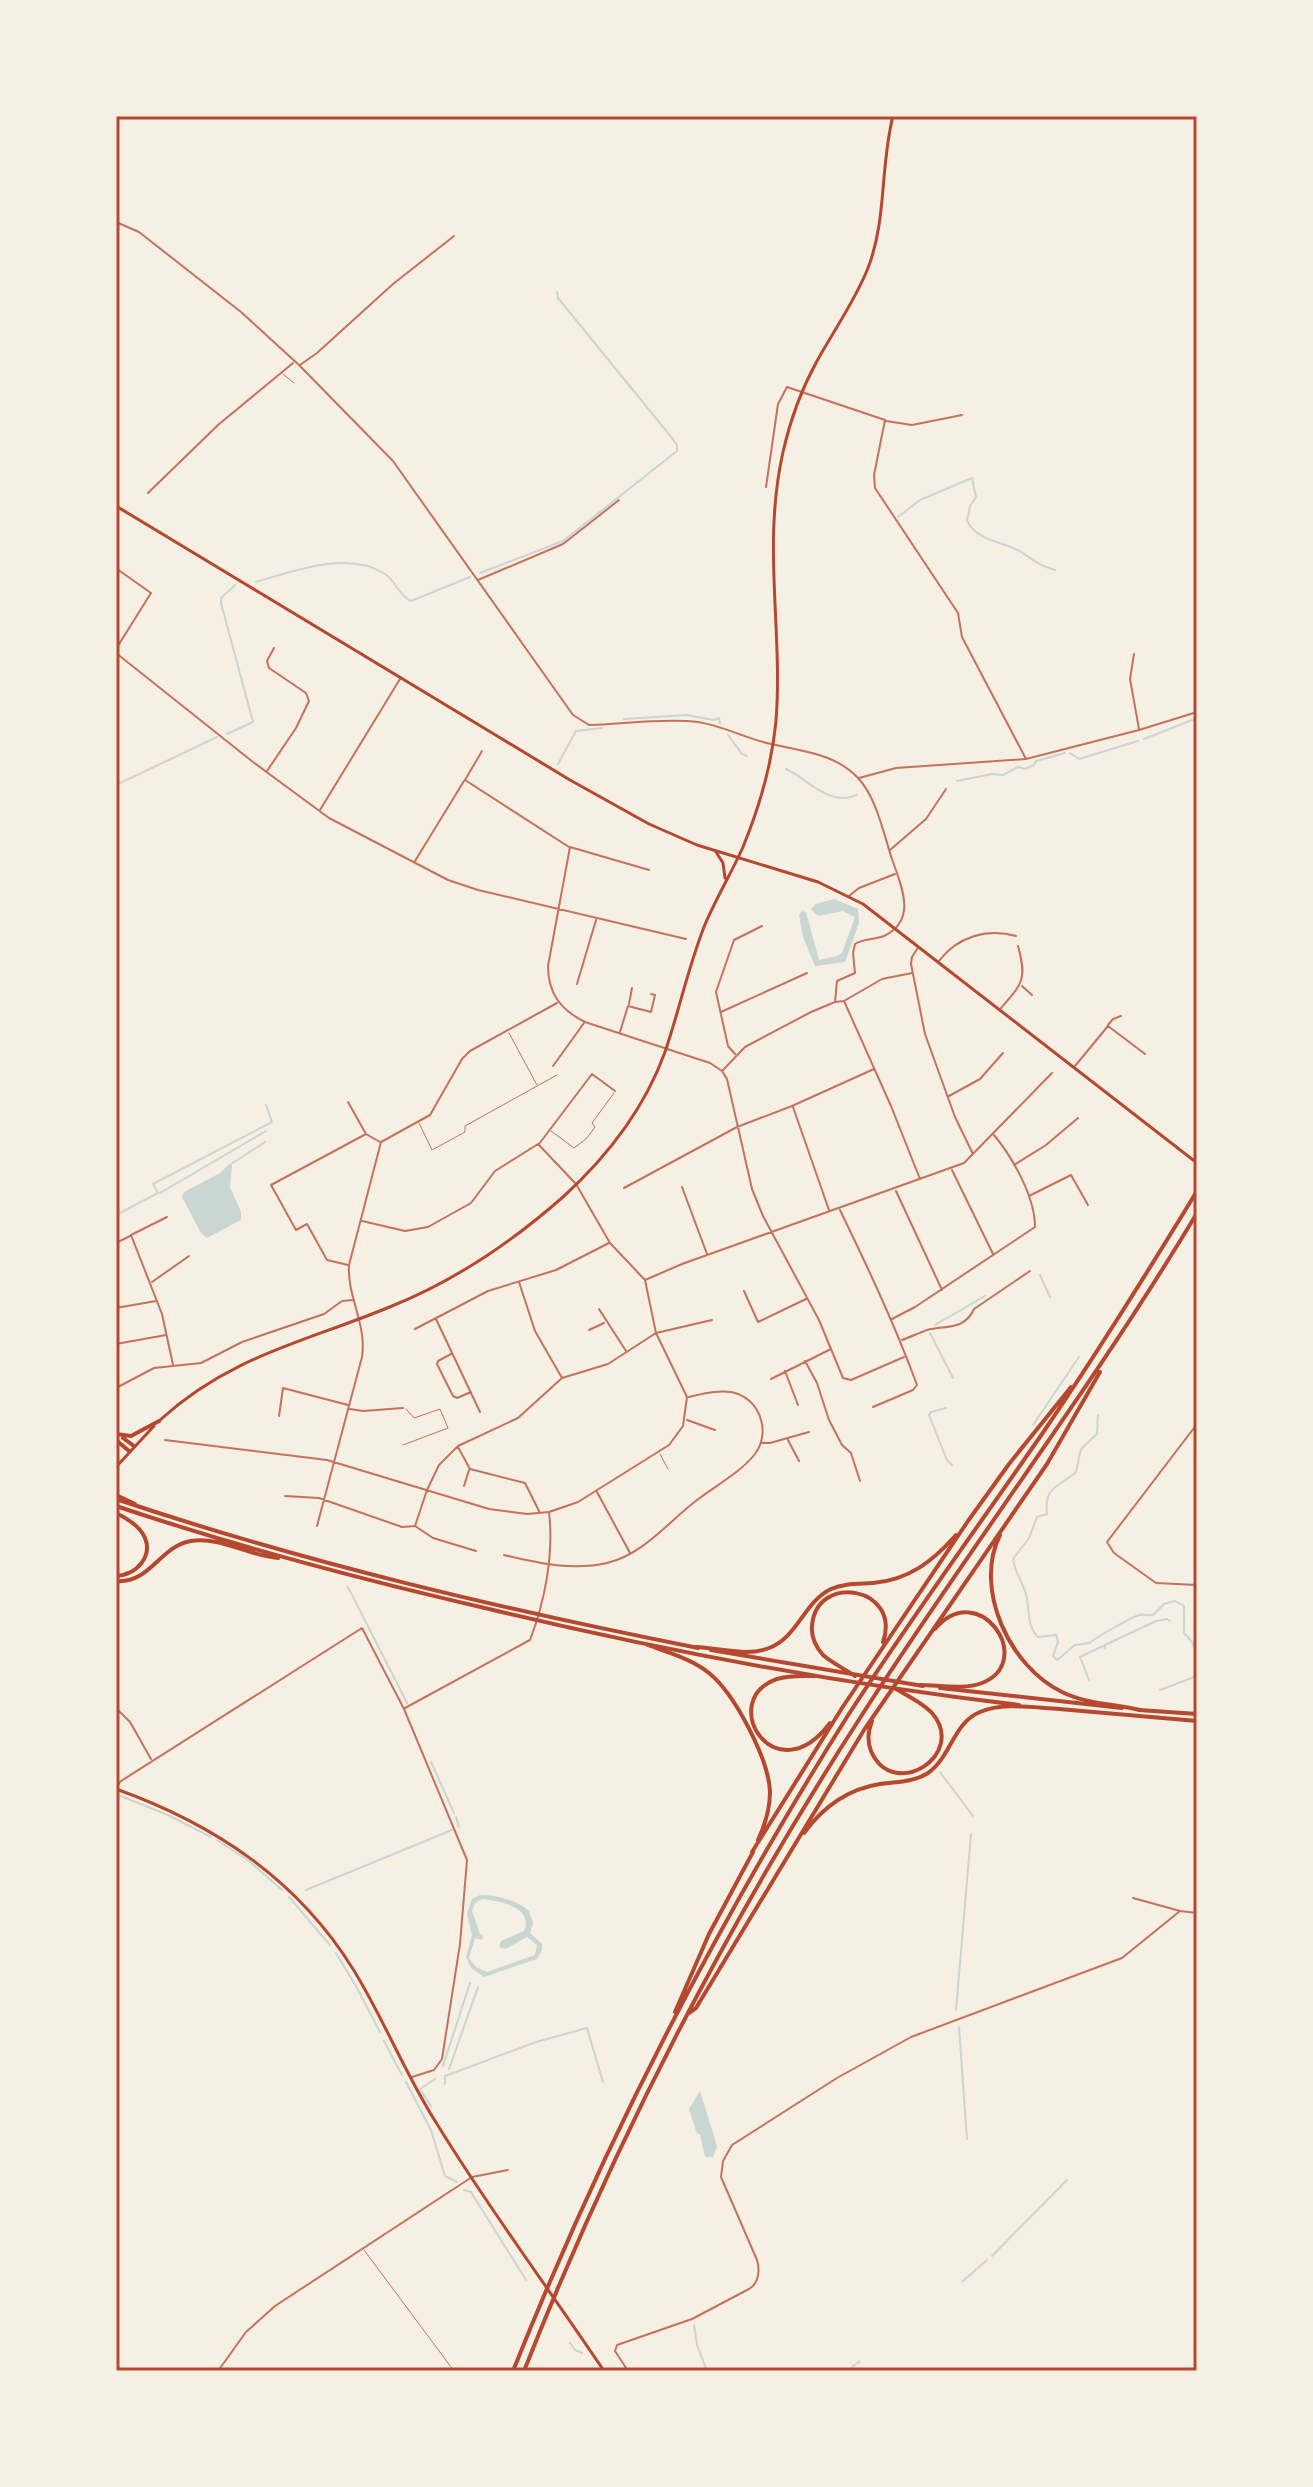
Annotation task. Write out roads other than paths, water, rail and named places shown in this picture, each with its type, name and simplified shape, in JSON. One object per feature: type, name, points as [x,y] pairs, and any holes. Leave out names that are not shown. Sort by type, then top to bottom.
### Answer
[{"type":"highway","points":[[513,2371],[612,2140],[675,2016],[770,1844],[848,1716],[1079,1379],[1197,1191]]},
{"type":"highway","points":[[524,2371],[625,2141],[687,2015],[773,1860],[857,1722],[1102,1366],[1197,1213]]},
{"type":"highway","points":[[687,2015],[696,2008],[881,1705],[1047,1464],[1098,1379],[1102,1366]]},
{"type":"highway","points":[[675,2016],[675,2007],[709,1934],[752,1852],[842,1708],[968,1521],[1063,1395],[1079,1379]]},
{"type":"highway","points":[[116,1436],[131,1436],[159,1421]]},
{"type":"highway","points":[[116,1436],[134,1446]]},
{"type":"highway","points":[[116,1436],[129,1451]]},
{"type":"highway","points":[[116,1497],[145,1509],[333,1563],[537,1614],[696,1647],[903,1683],[1197,1714]]},
{"type":"highway","points":[[116,1506],[289,1559],[648,1645],[896,1689],[1060,1709],[1197,1721]]},
{"type":"highway","points":[[1016,1509],[996,1546],[990,1576],[995,1605],[1017,1652],[1038,1677],[1061,1692],[1140,1710]]},
{"type":"highway","points":[[116,1513],[137,1527],[147,1547],[145,1558],[138,1568],[116,1578]]},
{"type":"highway","points":[[696,1647],[751,1652],[775,1646],[790,1635],[827,1591],[843,1585],[888,1581],[911,1573],[940,1552],[968,1521]]},
{"type":"highway","points":[[116,1578],[138,1578],[176,1547],[190,1541],[213,1541],[270,1557],[289,1559]]},
{"type":"highway","points":[[855,1676],[830,1660],[816,1645],[813,1623],[824,1601],[846,1592],[862,1594],[876,1603],[883,1614],[886,1630],[875,1658]]},
{"type":"highway","points":[[918,1649],[939,1624],[963,1613],[990,1620],[1000,1631],[1004,1646],[999,1667],[985,1682],[967,1686],[920,1685]]},
{"type":"highway","points":[[648,1645],[702,1668],[722,1685],[738,1709],[764,1764],[770,1788],[767,1816],[752,1852]]},
{"type":"highway","points":[[815,1676],[783,1677],[760,1690],[752,1705],[752,1717],[753,1726],[761,1739],[774,1749],[799,1749],[817,1739],[842,1708]]},
{"type":"highway","points":[[881,1705],[868,1733],[874,1757],[885,1767],[901,1774],[927,1765],[935,1757],[940,1744],[938,1724],[928,1709],[896,1689]]},
{"type":"highway","points":[[787,1858],[819,1815],[843,1796],[870,1786],[913,1780],[930,1772],[943,1758],[961,1727],[974,1715],[998,1708],[1060,1709]]},
{"type":"main road","points":[[116,1467],[159,1421],[197,1390],[232,1368],[415,1296],[467,1267],[532,1223],[576,1184],[612,1146],[645,1099],[666,1050],[699,941],[738,857],[760,796],[773,744],[777,701],[772,577],[774,517],[783,453],[802,392],[861,285],[875,249],[893,116]]},
{"type":"main road","points":[[116,506],[607,802],[667,833],[809,879],[849,896],[895,927],[1197,1163]]},
{"type":"main road","points":[[713,850],[723,863],[724,882]]},
{"type":"main road","points":[[116,1788],[171,1810],[212,1831],[252,1857],[292,1893],[329,1934],[354,1971],[410,2078],[472,2177],[604,2371]]},
{"type":"street","points":[[116,222],[139,232],[241,312],[299,365],[393,461],[573,715],[581,722],[589,725],[694,721],[825,757],[858,778],[873,804],[905,907],[902,921],[895,927],[881,937],[855,944],[855,973],[837,981],[835,1002]]},
{"type":"street","points":[[299,365],[454,236]]},
{"type":"street","points":[[148,493],[218,425],[295,362]]},
{"type":"street","points":[[766,487],[779,399],[787,387],[885,420],[912,425],[962,415]]},
{"type":"street","points":[[885,420],[874,478],[875,488],[958,613],[962,637],[1026,759]]},
{"type":"street","points":[[476,580],[563,544],[619,500]]},
{"type":"street","points":[[117,569],[151,593],[116,651],[319,811],[467,887],[686,939]]},
{"type":"street","points":[[266,772],[296,728],[309,698],[304,691],[269,668],[267,661],[274,648]]},
{"type":"street","points":[[1134,654],[1130,679],[1139,730]]},
{"type":"street","points":[[319,811],[400,678]]},
{"type":"street","points":[[858,778],[896,768],[1026,759],[1197,712]]},
{"type":"street","points":[[415,862],[482,751]]},
{"type":"street","points":[[465,780],[570,847],[649,870]]},
{"type":"street","points":[[889,851],[926,819],[946,789]]},
{"type":"street","points":[[570,847],[548,974],[558,1003],[570,1015],[585,1022],[710,1063],[722,1071],[728,1083],[752,1189],[771,1233],[790,1262],[847,1380],[904,1357]]},
{"type":"street","points":[[849,896],[859,888],[896,873]]},
{"type":"street","points":[[577,984],[597,919]]},
{"type":"street","points":[[736,1055],[728,1046],[716,992],[736,937],[762,926]]},
{"type":"street","points":[[939,961],[956,944],[973,936],[996,933],[1016,936]]},
{"type":"street","points":[[919,946],[912,957],[922,1027],[974,1155]]},
{"type":"street","points":[[1000,1009],[1021,986],[1024,968],[1018,946]]},
{"type":"street","points":[[720,1013],[807,973]]},
{"type":"street","points":[[722,1071],[745,1047],[835,1002],[844,1001],[882,979],[913,973]]},
{"type":"street","points":[[1021,986],[1032,995]]},
{"type":"street","points":[[619,1033],[632,988]]},
{"type":"street","points":[[628,1006],[651,1012],[655,995],[651,994]]},
{"type":"street","points":[[844,1001],[920,1180]]},
{"type":"street","points":[[317,1526],[364,1344],[349,1279],[349,1265],[381,1142],[419,1123],[436,1107],[462,1059],[470,1051],[558,1003]]},
{"type":"street","points":[[1075,1067],[1113,1019],[1121,1016]]},
{"type":"street","points":[[553,1066],[585,1022]]},
{"type":"street","points":[[1108,1026],[1145,1054]]},
{"type":"street","points":[[948,1097],[980,1079],[1003,1053]]},
{"type":"street","points":[[624,1188],[737,1127],[874,1069]]},
{"type":"street","points":[[645,1280],[951,1169],[974,1155],[1052,1073]]},
{"type":"street","points":[[362,1221],[405,1231],[428,1227],[471,1203],[495,1171],[538,1144],[592,1074],[615,1091]]},
{"type":"street","points":[[348,1102],[366,1134],[381,1142]]},
{"type":"street","points":[[792,1106],[830,1212]]},
{"type":"street","points":[[1013,1165],[1046,1145],[1078,1118]]},
{"type":"street","points":[[349,1265],[327,1260],[307,1224],[296,1230],[271,1185],[366,1134]]},
{"type":"street","points":[[892,1319],[942,1290],[1035,1225],[1027,1196],[1013,1165],[993,1135]]},
{"type":"street","points":[[165,1440],[333,1462],[489,1509],[539,1513],[549,1512],[597,1492],[676,1438],[685,1420],[687,1397],[656,1333],[645,1280],[610,1243],[576,1184],[538,1144]]},
{"type":"street","points":[[951,1169],[993,1255]]},
{"type":"street","points":[[1027,1196],[1071,1175],[1088,1205]]},
{"type":"street","points":[[682,1187],[707,1255]]},
{"type":"street","points":[[896,1190],[942,1290]]},
{"type":"street","points":[[840,1209],[892,1319],[916,1387],[873,1407]]},
{"type":"street","points":[[116,1243],[167,1217]]},
{"type":"street","points":[[131,1235],[157,1300],[173,1366]]},
{"type":"street","points":[[415,1329],[488,1291],[556,1270],[610,1243]]},
{"type":"street","points":[[151,1282],[189,1256]]},
{"type":"street","points":[[901,1341],[929,1329],[951,1328],[1030,1271]]},
{"type":"street","points":[[518,1281],[535,1331],[562,1378]]},
{"type":"street","points":[[744,1291],[758,1322],[807,1299]]},
{"type":"street","points":[[116,1308],[157,1300]]},
{"type":"street","points":[[116,1388],[154,1368],[197,1365],[242,1342],[324,1314],[342,1301],[354,1300]]},
{"type":"street","points":[[599,1309],[626,1352]]},
{"type":"street","points":[[436,1319],[480,1412]]},
{"type":"street","points":[[415,1526],[439,1465],[458,1446],[518,1418],[562,1378],[596,1369],[656,1333],[712,1320]]},
{"type":"street","points":[[589,1330],[605,1322]]},
{"type":"street","points":[[116,1344],[167,1335]]},
{"type":"street","points":[[771,1379],[832,1349]]},
{"type":"street","points":[[452,1353],[437,1364],[453,1396],[457,1398],[471,1392]]},
{"type":"street","points":[[805,1361],[817,1383],[829,1420],[842,1445],[851,1453],[860,1481]]},
{"type":"street","points":[[785,1370],[798,1405]]},
{"type":"street","points":[[279,1416],[283,1388],[363,1411],[403,1408]]},
{"type":"street","points":[[504,1555],[548,1565],[589,1566],[610,1562],[630,1554],[749,1461],[761,1443],[763,1432],[760,1416],[752,1403],[742,1396],[724,1392],[687,1397]]},
{"type":"street","points":[[685,1420],[715,1430]]},
{"type":"street","points":[[1197,1424],[1107,1542],[1114,1553],[1156,1583],[1197,1585]]},
{"type":"street","points":[[761,1443],[809,1432]]},
{"type":"street","points":[[787,1439],[799,1461]]},
{"type":"street","points":[[458,1446],[470,1469],[525,1483],[539,1513]]},
{"type":"street","points":[[464,1486],[470,1469]]},
{"type":"street","points":[[597,1492],[630,1554]]},
{"type":"street","points":[[285,1496],[324,1500],[402,1527],[415,1526],[433,1538],[476,1551]]},
{"type":"street","points":[[404,1709],[530,1640],[548,1565],[551,1540],[549,1512]]},
{"type":"street","points":[[116,1788],[152,1761],[362,1628],[404,1709],[465,1850],[468,1870],[442,2059],[434,2070],[410,2078]]},
{"type":"street","points":[[116,1708],[130,1722],[152,1761]]},
{"type":"street","points":[[1133,1898],[1197,1913]]},
{"type":"street","points":[[628,2371],[615,2351],[617,2345],[692,2319],[756,2282],[759,2272],[757,2260],[721,2177],[723,2161],[732,2145],[837,2078],[911,2037],[1122,1958],[1180,1911]]},
{"type":"street","points":[[218,2371],[237,2343],[268,2312],[472,2177],[508,2170]]},
{"type":"lane","points":[[281,372],[294,383]]},
{"type":"lane","points":[[508,1031],[538,1086]]},
{"type":"lane","points":[[419,1123],[432,1150],[465,1132],[465,1126],[557,1075]]},
{"type":"lane","points":[[551,1131],[574,1148],[595,1127],[592,1123],[615,1091]]},
{"type":"lane","points":[[403,1408],[414,1418],[440,1409],[448,1428],[403,1445]]},
{"type":"lane","points":[[658,1452],[668,1469]]},
{"type":"lane","points":[[363,2248],[454,2371]]},
{"type":"waterway","points":[[480,573],[563,541],[677,451],[672,438],[558,298],[557,292]]},
{"type":"waterway","points":[[898,517],[920,500],[972,478],[976,497],[970,506],[967,521],[972,528],[984,537],[1014,548],[1055,570]]},
{"type":"waterway","points":[[256,582],[321,565],[355,564],[385,574],[411,601],[470,577]]},
{"type":"waterway","points":[[227,734],[253,722],[221,603],[221,598],[235,585]]},
{"type":"waterway","points":[[624,719],[687,715],[713,720],[719,718],[720,723]]},
{"type":"waterway","points":[[1144,739],[1197,718]]},
{"type":"waterway","points":[[558,764],[576,731],[602,728]]},
{"type":"waterway","points":[[728,735],[747,756]]},
{"type":"waterway","points":[[116,785],[217,737]]},
{"type":"waterway","points":[[1070,753],[1079,759],[1138,741]]},
{"type":"waterway","points":[[957,781],[992,774],[1003,775],[1018,767],[1025,769],[1036,761],[1065,753]]},
{"type":"waterway","points":[[786,769],[829,795],[844,798],[857,795]]},
{"type":"waterway","points":[[116,1215],[158,1193],[153,1184],[272,1122],[266,1105]]},
{"type":"waterway","points":[[160,1193],[266,1131]]},
{"type":"waterway","points":[[231,1164],[265,1142]]},
{"type":"waterway","points":[[1040,1275],[1050,1297]]},
{"type":"waterway","points":[[935,1325],[985,1296]]},
{"type":"waterway","points":[[930,1333],[953,1378]]},
{"type":"waterway","points":[[1033,1425],[1079,1357]]},
{"type":"waterway","points":[[946,1408],[929,1415],[947,1460],[952,1465]]},
{"type":"waterway","points":[[1098,1415],[1097,1434],[1081,1449],[1076,1472],[1050,1493],[1047,1514],[1037,1517],[1029,1538],[1013,1559],[1027,1597],[1031,1627],[1038,1637],[1056,1635],[1058,1642],[1053,1656],[1057,1660],[1075,1645],[1090,1643],[1130,1619],[1153,1615],[1164,1604],[1175,1601],[1184,1606],[1184,1633],[1192,1642],[1197,1656]]},
{"type":"waterway","points":[[348,1587],[407,1703]]},
{"type":"waterway","points":[[1105,1648],[1105,1645],[1156,1621],[1170,1621]]},
{"type":"waterway","points":[[1089,1680],[1080,1657],[1103,1646]]},
{"type":"waterway","points":[[1160,1690],[1197,1676]]},
{"type":"waterway","points":[[431,1762],[454,1813]]},
{"type":"waterway","points":[[940,1772],[973,1816]]},
{"type":"waterway","points":[[116,1794],[211,1837]]},
{"type":"waterway","points":[[456,1817],[459,1827]]},
{"type":"waterway","points":[[306,1890],[452,1830]]},
{"type":"waterway","points":[[956,2010],[971,1834]]},
{"type":"waterway","points":[[217,1840],[249,1861],[282,1890]]},
{"type":"waterway","points":[[289,1897],[330,1945]]},
{"type":"waterway","points":[[336,1953],[380,2032]]},
{"type":"waterway","points":[[443,2066],[470,1983]]},
{"type":"waterway","points":[[449,2069],[478,1987]]},
{"type":"waterway","points":[[959,2027],[967,2139]]},
{"type":"waterway","points":[[445,2084],[445,2076],[536,2042],[587,2028],[603,2082]]},
{"type":"waterway","points":[[384,2041],[402,2075]]},
{"type":"waterway","points":[[431,2106],[420,2089],[435,2079]]},
{"type":"waterway","points":[[406,2082],[431,2130],[445,2176],[457,2182]]},
{"type":"waterway","points":[[992,2256],[1067,2180]]},
{"type":"waterway","points":[[464,2190],[471,2192],[526,2280]]},
{"type":"waterway","points":[[963,2281],[987,2260]]},
{"type":"waterway","points":[[694,2325],[697,2345],[707,2371]]},
{"type":"waterway","points":[[570,2343],[582,2353]]},
{"type":"waterway","points":[[847,2371],[860,2361]]}]
